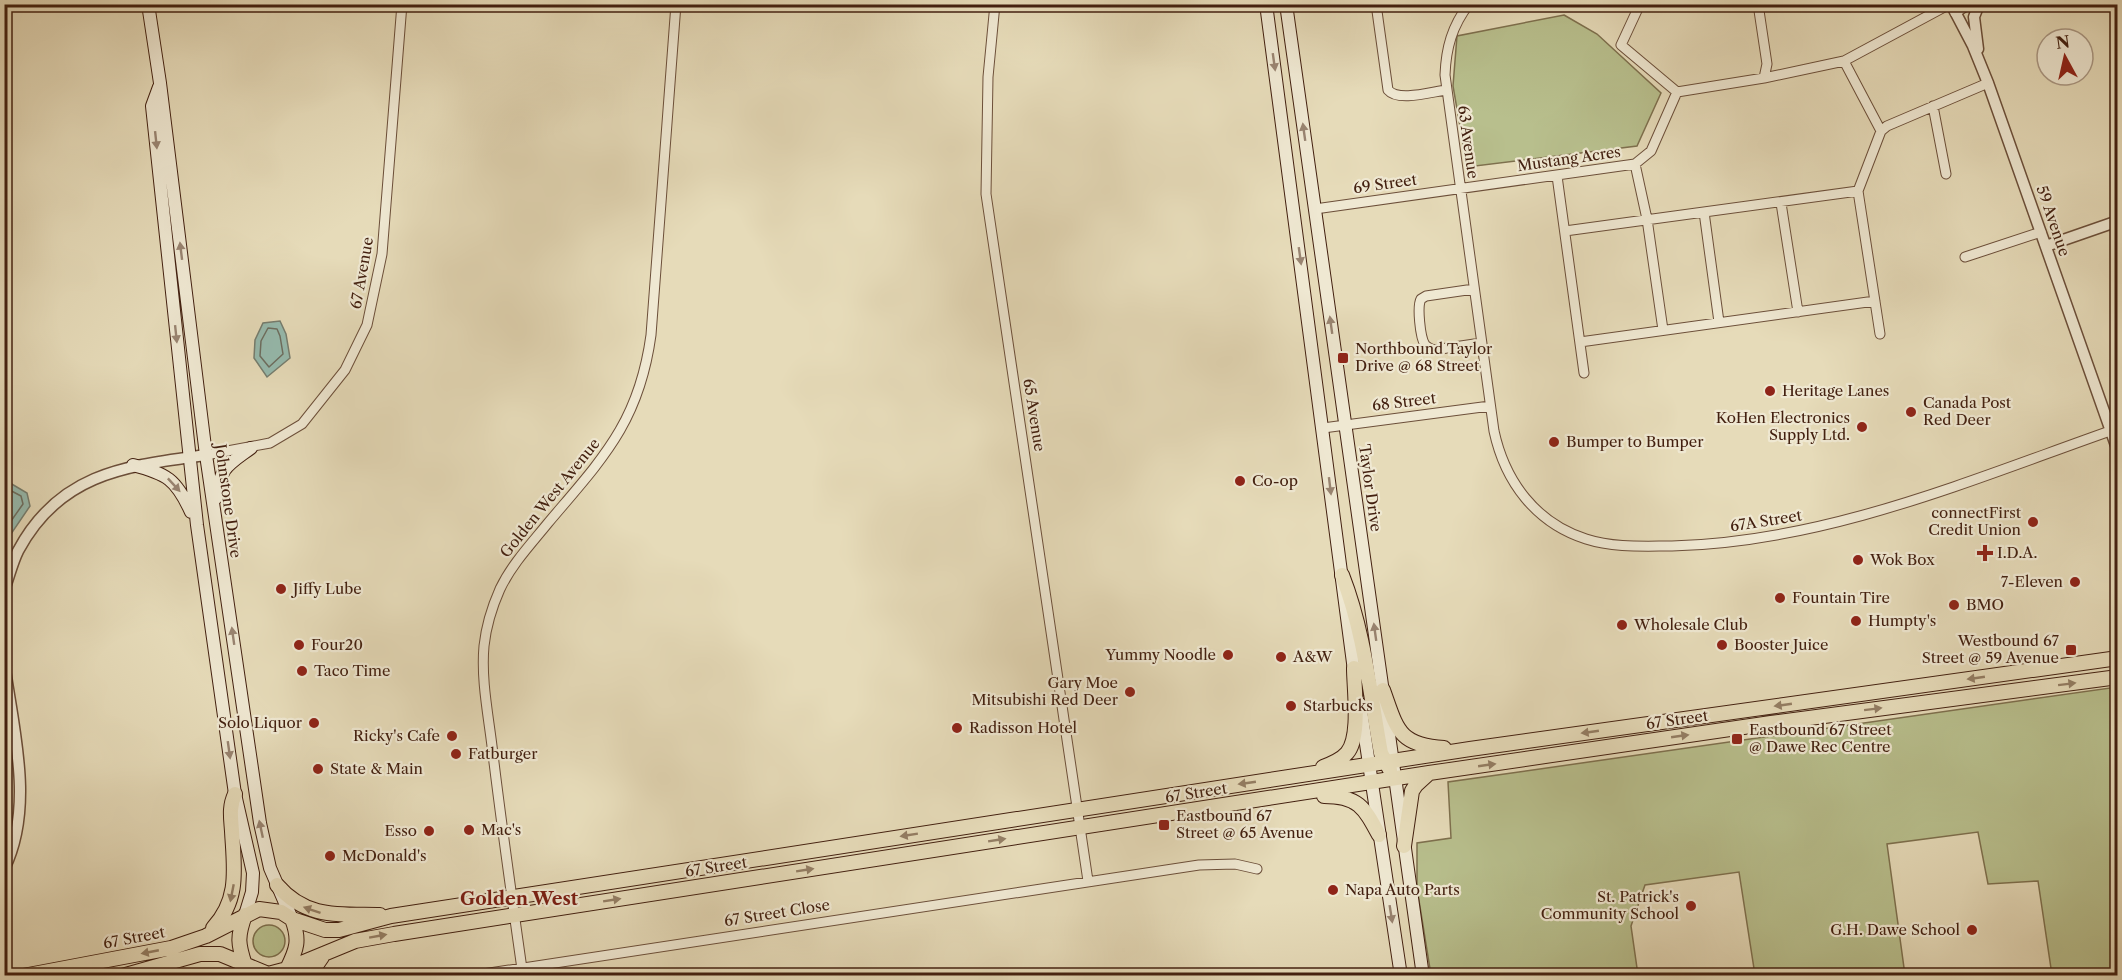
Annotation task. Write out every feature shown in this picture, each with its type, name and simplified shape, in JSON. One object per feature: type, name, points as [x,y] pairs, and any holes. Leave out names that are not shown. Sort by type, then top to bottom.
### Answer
[{"type":"main road","name":"Johnstone Drive","points":[[148,4],[160,83],[206,455],[260,823],[270,868],[292,919]]},
{"type":"main road","points":[[1266,4],[1354,668],[1401,975]]},
{"type":"main road","name":"Taylor Drive","points":[[1286,4],[1383,690],[1389,762]]},
{"type":"main road","name":"Johnstone Drive","points":[[160,83],[152,106],[188,457],[235,794],[253,873],[252,892],[245,915]]},
{"type":"main road","points":[[214,511],[218,483],[224,469],[251,448]]},
{"type":"main road","points":[[133,465],[159,472],[173,482],[184,496],[197,525]]},
{"type":"main road","points":[[1342,575],[1358,623],[1381,753],[1389,762],[1396,779],[1423,975]]},
{"type":"main road","name":"67 Street","points":[[292,919],[319,928],[339,930],[391,916],[1470,749],[2118,658]]},
{"type":"main road","points":[[1305,775],[1333,763],[1350,750],[1355,730],[1354,668]]},
{"type":"main road","name":"67 Street","points":[[286,972],[337,947],[373,937],[515,914],[1430,773],[1771,723],[2118,677]]},
{"type":"main road","points":[[1383,690],[1403,736],[1421,745],[1470,749]]},
{"type":"main road","points":[[1404,846],[1412,791],[1416,784],[1430,773]]},
{"type":"main road","points":[[206,936],[227,911],[232,893],[234,871],[230,805],[235,794]]},
{"type":"main road","points":[[1286,796],[1334,796],[1349,799],[1367,812],[1379,835]]},
{"type":"main road","points":[[277,885],[287,897],[313,911],[326,914],[391,916]]},
{"type":"main road","points":[[258,909],[265,909],[280,912],[292,919],[298,936],[295,954],[286,972],[268,974],[247,970],[239,949],[238,939],[245,915],[258,909]]},
{"type":"main road","name":"67 Street","points":[[23,975],[171,948],[206,936],[245,915]]},
{"type":"main road","name":"67 Street","points":[[122,975],[211,953],[229,956],[247,970]]},
{"type":"main road","points":[[309,975],[323,955]]},
{"type":"main road","points":[[188,975],[223,975]]},
{"type":"street","name":"67 Avenue","points":[[206,455],[251,448],[281,437],[302,424],[345,370],[367,325],[382,254],[402,4]]},
{"type":"street","name":"Golden West Avenue","points":[[523,971],[485,681],[484,659],[487,631],[500,589],[509,574],[522,554],[607,453],[628,418],[643,375],[651,335],[676,4]]},
{"type":"street","name":"65 Avenue","points":[[995,4],[988,77],[986,194],[1081,827]]},
{"type":"street","points":[[1376,4],[1388,90],[1396,96],[1403,96],[1446,90]]},
{"type":"street","name":"63 Avenue","points":[[1469,4],[1448,43],[1444,75],[1490,406]]},
{"type":"street","points":[[1640,4],[1621,45],[1677,92],[1764,78],[1844,61],[1952,7],[1970,4]]},
{"type":"street","points":[[1758,4],[1767,64],[1764,78]]},
{"type":"street","points":[[1979,4],[1974,16],[1980,61]]},
{"type":"street","name":"59 Avenue","points":[[1952,7],[1980,61],[2118,451]]},
{"type":"street","points":[[1844,61],[1881,131]]},
{"type":"street","points":[[1880,334],[1858,191],[1881,131],[1988,83]]},
{"type":"street","name":"Mustang Acres","points":[[1460,189],[1635,164],[1651,151],[1677,92]]},
{"type":"street","points":[[1933,106],[1946,174]]},
{"type":"street","points":[[1635,164],[1647,219],[1663,330]]},
{"type":"street","points":[[1557,176],[1584,373]]},
{"type":"street","name":"69 Street","points":[[1315,209],[1460,189]]},
{"type":"street","points":[[1565,231],[1858,191]]},
{"type":"street","points":[[1781,203],[1798,312]]},
{"type":"street","points":[[1704,212],[1719,322]]},
{"type":"street","points":[[2046,246],[2118,221]]},
{"type":"street","points":[[1965,257],[2041,232]]},
{"type":"street","points":[[1474,289],[1423,297],[1418,305],[1423,342],[1428,347],[1434,350],[1481,343]]},
{"type":"street","points":[[1580,342],[1875,301]]},
{"type":"street","name":"68 Street","points":[[1323,428],[1490,406]]},
{"type":"street","name":"67A Street","points":[[1490,406],[1501,460],[1516,488],[1533,508],[1556,526],[1575,535],[1598,542],[1627,546],[1731,542],[1834,524],[1886,509],[2110,431]]},
{"type":"street","points":[[4,590],[17,552],[39,519],[67,493],[94,477],[133,465],[206,455]]},
{"type":"street","points":[[4,663],[22,790],[17,837],[4,869]]},
{"type":"street","points":[[1081,827],[1088,881]]},
{"type":"street","name":"67 Street Close","points":[[470,975],[523,971],[1088,881],[1220,863],[1257,869]]},
{"type":"green space","points":[[1564,15],[1597,34],[1661,93],[1637,146],[1467,167],[1453,86],[1457,36]]},
{"type":"green space","points":[[2117,687],[2117,968],[2052,975],[2038,881],[1988,884],[1978,832],[1887,844],[1905,975],[1755,975],[1739,872],[1645,885],[1631,926],[1638,975],[1431,975],[1417,888],[1417,843],[1451,838],[1448,782]]},
{"type":"green space","points":[[269,925],[281,929],[285,941],[281,953],[269,957],[257,953],[253,941],[257,929]]},
{"type":"water","points":[[280,321],[286,334],[290,358],[267,377],[254,358],[255,340],[263,323]]},
{"type":"water","points":[[5,480],[27,493],[30,506],[9,537],[5,536]]},
{"type":"place","name":"Northbound Taylor Drive @ 68 Street","points":[[1343,358]]},
{"type":"place","name":"Heritage Lanes","points":[[1770,391]]},
{"type":"place","name":"Canada Post Red Deer","points":[[1911,412]]},
{"type":"place","name":"KoHen Electronics Supply Ltd.","points":[[1862,427]]},
{"type":"place","name":"Bumper to Bumper","points":[[1554,442]]},
{"type":"place","name":"Co-op","points":[[1240,481]]},
{"type":"place","name":"connectFirst Credit Union","points":[[2033,522]]},
{"type":"place","name":"I.D.A.","points":[[1985,553]]},
{"type":"place","name":"Wok Box","points":[[1858,560]]},
{"type":"place","name":"7-Eleven","points":[[2075,582]]},
{"type":"place","name":"Jiffy Lube","points":[[281,589]]},
{"type":"place","name":"Fountain Tire","points":[[1780,598]]},
{"type":"place","name":"BMO","points":[[1954,605]]},
{"type":"place","name":"Humpty's","points":[[1856,621]]},
{"type":"place","name":"Wholesale Club","points":[[1622,625]]},
{"type":"place","name":"Four20","points":[[299,645]]},
{"type":"place","name":"Booster Juice","points":[[1722,645]]},
{"type":"place","name":"Westbound 67 Street @ 59 Avenue","points":[[2071,650]]},
{"type":"place","name":"Yummy Noodle","points":[[1228,655]]},
{"type":"place","name":"A&W","points":[[1281,657]]},
{"type":"place","name":"Taco Time","points":[[302,671]]},
{"type":"place","name":"Gary Moe Mitsubishi Red Deer","points":[[1130,692]]},
{"type":"place","name":"Starbucks","points":[[1291,706]]},
{"type":"place","name":"Solo Liquor","points":[[314,723]]},
{"type":"place","name":"Radisson Hotel","points":[[957,728]]},
{"type":"place","name":"Ricky's Cafe","points":[[452,736]]},
{"type":"place","name":"Eastbound 67 Street @ Dawe Rec Centre","points":[[1737,739]]},
{"type":"place","name":"Fatburger","points":[[456,754]]},
{"type":"place","name":"State & Main","points":[[318,769]]},
{"type":"place","name":"Eastbound 67 Street @ 65 Avenue","points":[[1164,825]]},
{"type":"place","name":"Mac's","points":[[469,830]]},
{"type":"place","name":"Esso","points":[[429,831]]},
{"type":"place","name":"McDonald's","points":[[330,856]]},
{"type":"place","name":"Napa Auto Parts","points":[[1333,890]]},
{"type":"place","name":"St. Patrick's Community School","points":[[1691,906]]},
{"type":"place","name":"G.H. Dawe School","points":[[1972,930]]},
{"type":"district","name":"Golden West","points":[[519,899]]}]
